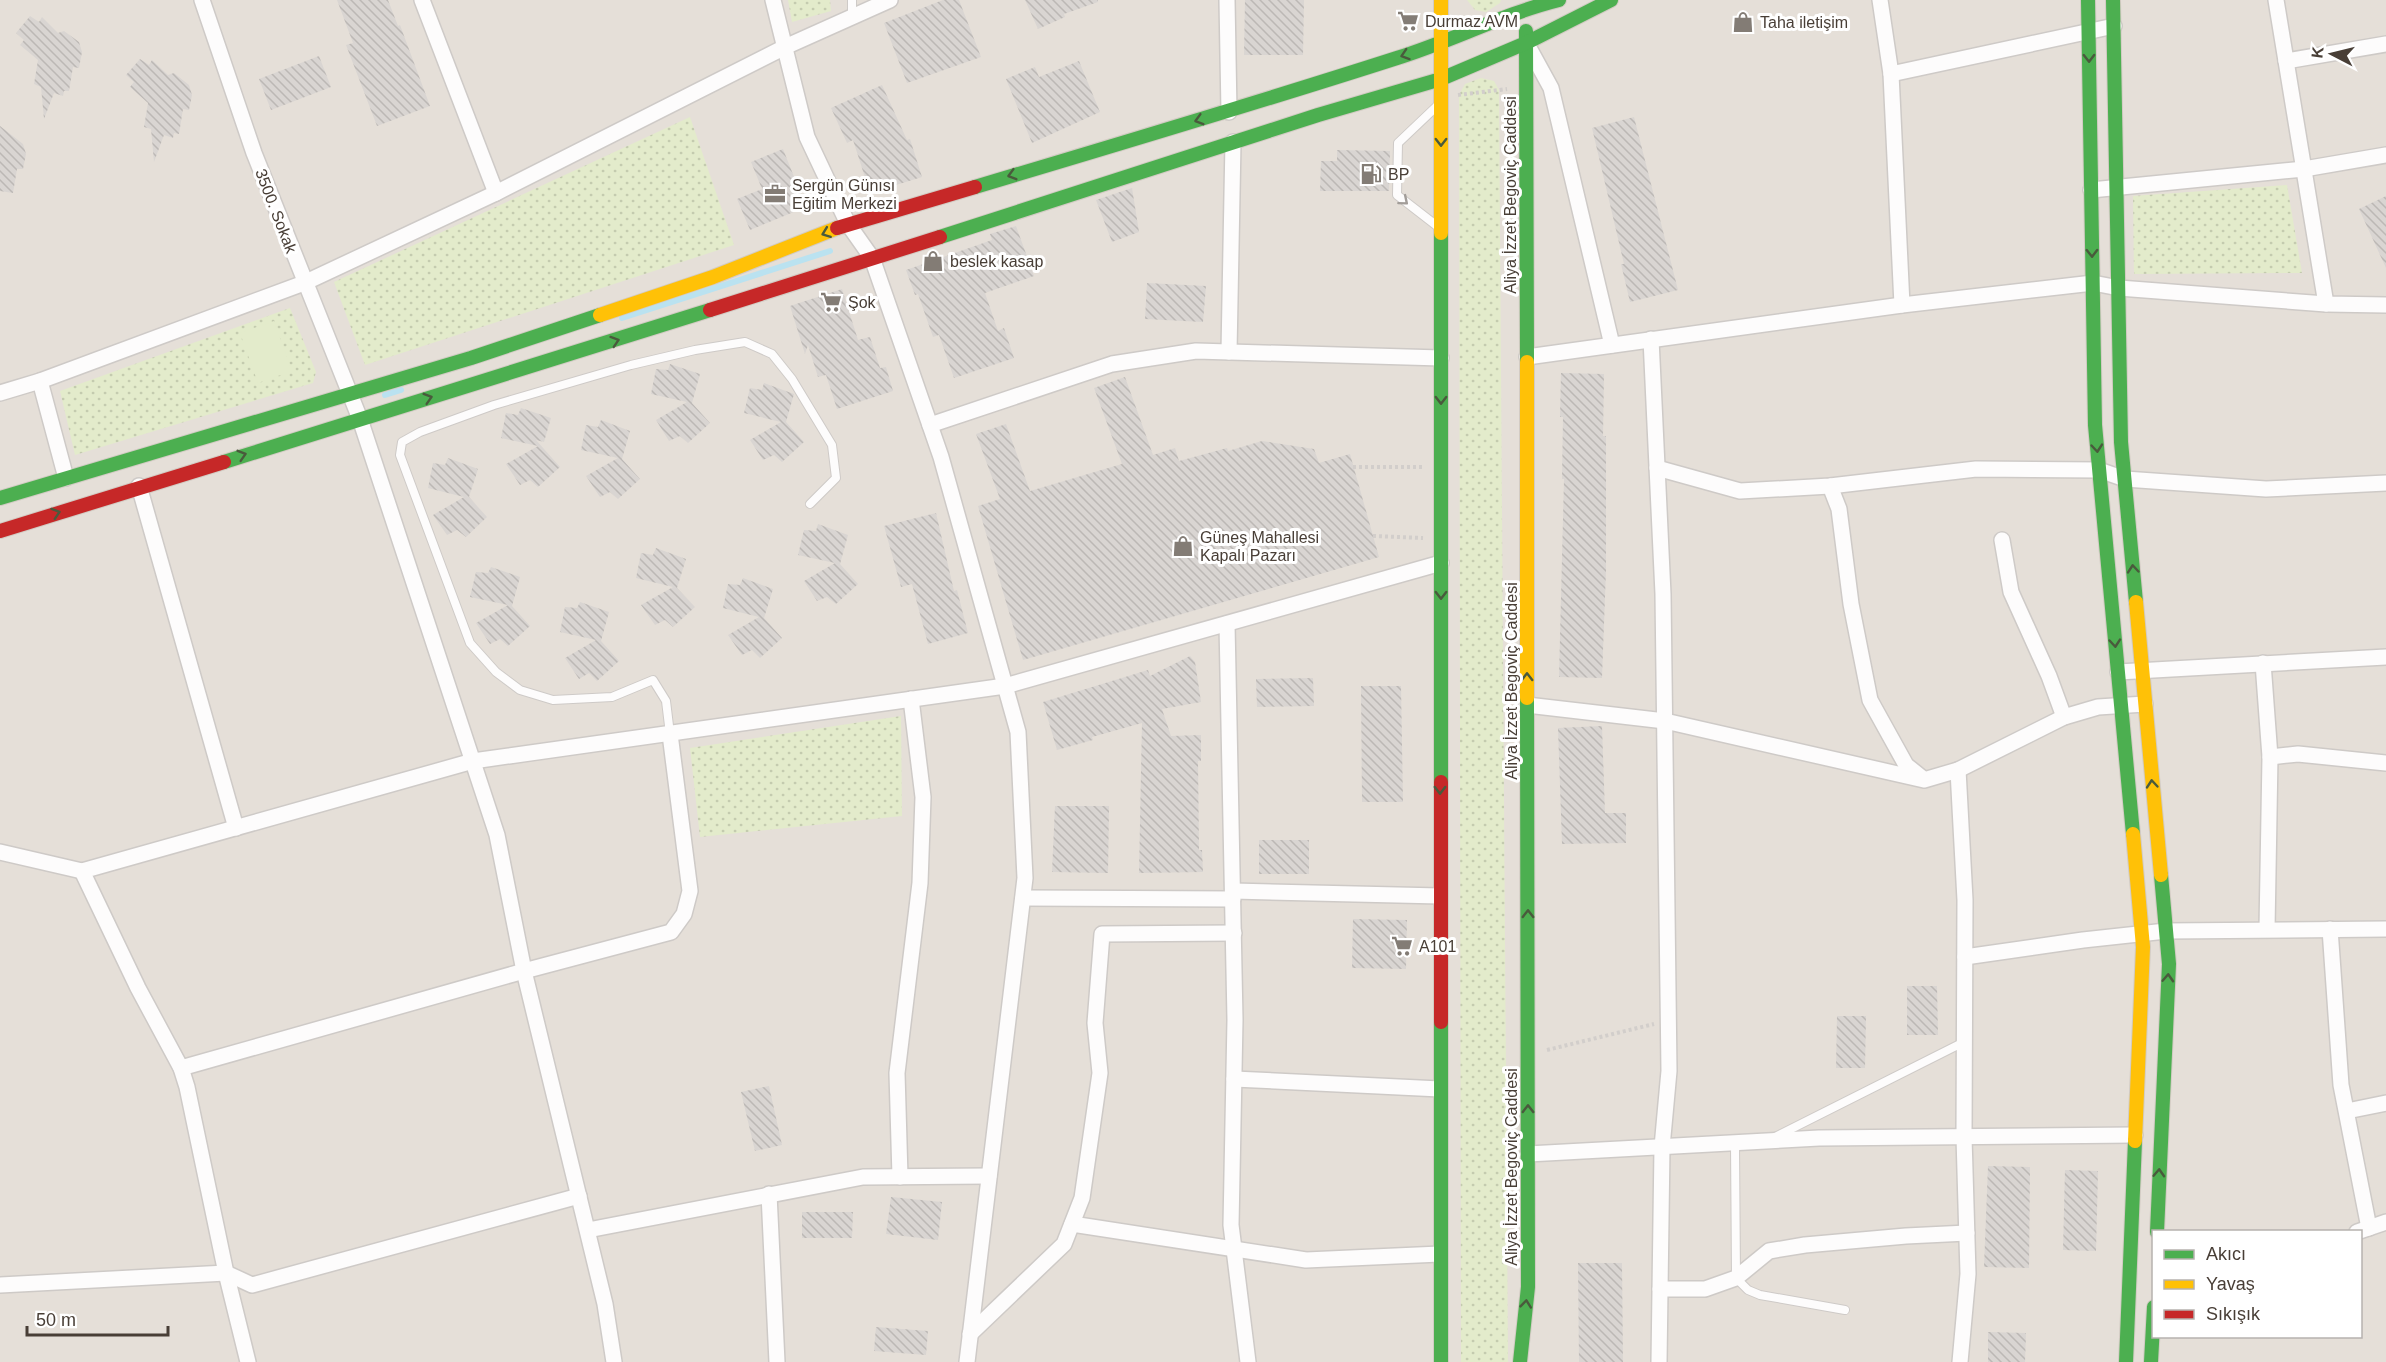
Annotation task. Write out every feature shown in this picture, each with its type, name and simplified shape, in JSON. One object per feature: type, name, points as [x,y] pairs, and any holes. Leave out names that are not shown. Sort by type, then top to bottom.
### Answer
[{"type":"street","name":"3500. Sokak","points":[[202,0],[254,153],[360,419],[497,835],[524,971],[605,1304],[614,1362]]},
{"type":"street","points":[[422,0],[496,193]]},
{"type":"street","points":[[773,0],[807,137],[848,224],[872,258],[941,457],[1018,732],[1025,878],[967,1362]]},
{"type":"street","points":[[0,393],[40,381],[304,283],[496,193],[784,47],[890,0]]},
{"type":"street","points":[[1227,0],[1229,112]]},
{"type":"street","points":[[1441,0],[1440,1254],[1442,1362]]},
{"type":"street","points":[[0,498],[471,358],[713,277],[848,224],[1229,112],[1441,44],[1526,4],[1559,0]]},
{"type":"street","points":[[0,531],[600,346],[1233,142],[1441,79],[1526,43],[1611,0]]},
{"type":"street","points":[[1880,0],[1890,74],[1902,305]]},
{"type":"street","points":[[2088,0],[2095,425],[2142,933],[2126,1362]]},
{"type":"street","points":[[2113,0],[2121,442],[2169,964],[2157,1230]]},
{"type":"street","points":[[2276,0],[2326,304]]},
{"type":"street","name":"Aliya İzzet Begoviç Caddesi","points":[[1520,1362],[1528,1287],[1526,4]]},
{"type":"street","points":[[1890,74],[2114,26]]},
{"type":"street","points":[[1526,43],[1551,88],[1612,345]]},
{"type":"street","points":[[2286,61],[2386,44]]},
{"type":"street","points":[[1229,352],[1233,142]]},
{"type":"street","points":[[2091,190],[2304,169],[2386,155]]},
{"type":"street","points":[[1527,357],[1902,305],[2093,283],[2119,288],[2326,304],[2386,305]]},
{"type":"street","points":[[1651,339],[1663,594],[1670,1071],[1662,1147],[1659,1362]]},
{"type":"street","points":[[930,425],[1112,364],[1196,351],[1441,358]]},
{"type":"street","points":[[40,381],[66,478]]},
{"type":"street","points":[[1657,468],[1740,491],[1830,486],[1976,469],[2099,470],[2125,479],[2266,489],[2386,483]]},
{"type":"street","points":[[140,486],[236,828]]},
{"type":"street","points":[[1830,486],[1839,509],[1851,604],[1870,700],[1905,765],[1924,780]]},
{"type":"street","points":[[2002,540],[2011,592],[2049,676],[2064,717]]},
{"type":"street","points":[[0,852],[82,871],[473,761],[1005,686],[1441,563]]},
{"type":"street","points":[[1227,624],[1234,933],[1231,1225],[1248,1362]]},
{"type":"street","points":[[2118,672],[2386,657]]},
{"type":"street","points":[[2264,663],[2270,757],[2267,929]]},
{"type":"street","points":[[900,1177],[897,1073],[920,883],[923,797],[911,699]]},
{"type":"street","points":[[1527,705],[1665,721],[1924,780],[1958,770],[2064,717],[2098,707],[2145,704]]},
{"type":"street","points":[[181,1068],[670,932],[678,924],[688,903],[690,879],[670,734]]},
{"type":"street","points":[[2270,757],[2298,754],[2386,763]]},
{"type":"street","points":[[1958,770],[1965,900],[1964,1137],[1968,1274],[1960,1362]]},
{"type":"street","points":[[82,871],[138,988],[181,1068],[187,1087],[226,1274],[248,1362]]},
{"type":"street","points":[[1023,898],[1233,895],[1440,896]]},
{"type":"street","points":[[2330,929],[2342,1085],[2363,1230],[2386,1222]]},
{"type":"street","points":[[1965,957],[2166,931],[2386,929]]},
{"type":"street","points":[[970,1334],[1064,1244],[1082,1198],[1100,1073],[1095,1023],[1102,934],[1234,933]]},
{"type":"street","points":[[1234,1079],[1440,1089]]},
{"type":"street","points":[[2346,1111],[2386,1103]]},
{"type":"street","points":[[1528,1154],[1819,1138],[2135,1135]]},
{"type":"street","points":[[588,1230],[863,1177],[989,1176]]},
{"type":"street","points":[[769,1194],[777,1362]]},
{"type":"street","points":[[0,1285],[226,1274],[252,1285],[579,1196]]},
{"type":"street","points":[[1072,1224],[1306,1260],[1440,1254]]},
{"type":"street","points":[[1660,1289],[1705,1289],[1736,1278],[1769,1251],[1805,1245],[1967,1233]]},
{"type":"street","points":[[2151,1362],[2152,1338]]},
{"type":"lane","points":[[852,0],[852,17]]},
{"type":"lane","points":[[1441,99],[1398,143],[1396,195],[1441,229]]},
{"type":"lane","points":[[670,734],[666,701],[653,680],[612,697],[553,700],[520,690],[496,672],[470,644],[400,455],[402,442],[420,432],[494,405],[619,368],[695,350],[745,342],[772,354],[792,379],[831,445],[836,478],[810,504]]},
{"type":"lane","points":[[1767,1141],[1964,1042]]},
{"type":"lane","points":[[1735,1143],[1736,1278],[1748,1290],[1760,1295],[1845,1310]]},
{"type":"path","points":[[1441,99],[1526,86]]},
{"type":"path","points":[[1353,467],[1422,467]]},
{"type":"path","points":[[1373,536],[1423,538]]},
{"type":"path","points":[[1528,1054],[1669,1020]]},
{"type":"shaded area","points":[[0,0],[2386,0],[2386,1362],[0,1362]]},
{"type":"green space","points":[[788,0],[830,0],[831,11],[792,22]]},
{"type":"green space","points":[[1467,0],[1501,0],[1486,12],[1475,10]]},
{"type":"green space","points":[[1481,78],[1494,81],[1499,90],[1508,1362],[1461,1362],[1459,95],[1465,84]]},
{"type":"green space","points":[[690,117],[734,245],[365,365],[334,282]]},
{"type":"green space","points":[[2287,185],[2302,273],[2134,274],[2133,196]]},
{"type":"green space","points":[[290,308],[316,372],[313,383],[75,455],[60,391]]},
{"type":"green space","points":[[274,321],[292,371],[258,383],[240,333]]},
{"type":"green space","points":[[901,716],[902,816],[700,837],[690,748]]},
{"type":"building","points":[[337,0],[388,0],[398,26],[400,25],[430,106],[377,126],[346,45],[353,43]]},
{"type":"building","points":[[943,0],[959,0],[981,57],[907,83],[884,23]]},
{"type":"building","points":[[1025,0],[1098,0],[1098,2],[1064,14],[1065,17],[1038,29]]},
{"type":"building","points":[[1245,0],[1304,0],[1303,55],[1244,55]]},
{"type":"building","points":[[30,16],[39,22],[42,17],[58,33],[64,31],[79,42],[82,52],[79,68],[73,67],[69,91],[64,91],[63,96],[54,93],[44,119],[41,87],[34,84],[38,60],[20,45],[24,40],[16,33]]},
{"type":"building","points":[[319,56],[331,87],[271,110],[259,79]]},
{"type":"building","points":[[140,59],[149,65],[152,60],[168,75],[174,73],[189,85],[192,95],[189,110],[183,109],[179,134],[174,133],[173,138],[164,135],[154,162],[151,129],[144,127],[148,103],[130,87],[134,82],[126,75]]},
{"type":"building","points":[[1079,61],[1100,112],[1032,143],[1006,79],[1035,67],[1039,77]]},
{"type":"building","points":[[882,85],[907,140],[910,139],[922,177],[870,193],[853,140],[847,143],[831,108]]},
{"type":"building","points":[[1634,117],[1678,290],[1630,302],[1621,264],[1624,264],[1592,128]]},
{"type":"building","points":[[0,126],[23,144],[26,154],[23,169],[17,169],[13,193],[0,191]]},
{"type":"building","name":"Sergün Günısı Eğitim Merkezi","points":[[783,149],[806,207],[750,230],[737,199],[762,189],[751,162]]},
{"type":"building","points":[[1337,150],[1390,151],[1389,191],[1320,191],[1321,161],[1337,161]]},
{"type":"building","points":[[1132,188],[1139,232],[1112,242],[1096,200]]},
{"type":"building","points":[[2386,196],[2386,268],[2359,209]]},
{"type":"building","points":[[1016,226],[1034,276],[985,293],[998,331],[1004,328],[1014,358],[954,378],[939,335],[933,337],[918,294],[915,295],[906,270],[992,240],[990,234]]},
{"type":"building","points":[[1147,283],[1206,286],[1203,322],[1145,319]]},
{"type":"building","points":[[842,289],[858,340],[870,337],[880,368],[886,367],[893,391],[837,409],[826,375],[818,377],[808,345],[805,354],[790,306]]},
{"type":"building","points":[[670,364],[700,374],[692,403],[710,423],[688,443],[680,436],[669,441],[656,420],[687,402],[651,394],[656,369],[668,370]]},
{"type":"building","points":[[1561,373],[1604,374],[1606,570],[1602,678],[1559,677],[1564,479],[1562,479],[1563,417],[1560,417]]},
{"type":"building","name":"Güneş Mahallesi Kapalı Pazarı","points":[[1125,377],[1153,455],[1175,448],[1179,461],[1262,441],[1314,449],[1319,463],[1350,454],[1379,557],[1023,660],[978,506],[1000,499],[976,434],[1006,424],[1030,491],[1122,464],[1094,388]]},
{"type":"building","points":[[764,383],[794,394],[786,422],[804,442],[782,462],[774,455],[763,460],[750,440],[781,422],[744,413],[750,388],[762,390]]},
{"type":"building","points":[[521,408],[551,418],[544,442],[536,440],[560,467],[538,487],[530,480],[520,485],[506,464],[538,446],[501,438],[506,413],[518,415]]},
{"type":"building","points":[[601,420],[630,431],[622,459],[640,479],[618,499],[610,492],[600,497],[586,476],[618,458],[581,450],[586,425],[598,427]]},
{"type":"building","points":[[448,458],[478,469],[469,497],[487,517],[466,537],[457,530],[447,535],[433,515],[464,497],[428,488],[433,463],[445,465]]},
{"type":"building","points":[[936,513],[954,591],[957,590],[968,633],[928,644],[912,584],[901,587],[884,526]]},
{"type":"building","points":[[818,524],[848,535],[840,564],[858,584],[836,604],[827,597],[817,601],[804,581],[835,563],[798,555],[804,530],[816,531]]},
{"type":"building","points":[[656,548],[686,559],[677,588],[695,607],[673,627],[665,620],[655,625],[641,605],[673,587],[636,578],[641,553],[653,555]]},
{"type":"building","points":[[491,567],[520,577],[512,606],[530,626],[508,646],[500,639],[490,644],[476,623],[508,605],[470,597],[476,572],[488,573]]},
{"type":"building","points":[[743,578],[773,589],[764,618],[782,638],[760,658],[752,650],[742,655],[728,635],[759,617],[723,608],[728,584],[740,585]]},
{"type":"building","points":[[580,602],[609,612],[601,641],[619,661],[597,681],[589,673],[579,679],[565,658],[596,640],[560,632],[565,607],[577,608]]},
{"type":"building","points":[[1190,656],[1195,662],[1201,702],[1162,709],[1171,736],[1201,735],[1201,761],[1198,761],[1199,850],[1202,850],[1203,872],[1139,873],[1142,723],[1057,750],[1043,702],[1148,670],[1150,676]]},
{"type":"building","points":[[1313,678],[1314,706],[1257,707],[1256,679]]},
{"type":"building","points":[[1361,686],[1401,686],[1403,802],[1362,802]]},
{"type":"building","points":[[1602,726],[1605,813],[1626,813],[1626,843],[1562,844],[1558,728]]},
{"type":"building","points":[[1055,806],[1109,806],[1108,873],[1052,872]]},
{"type":"building","points":[[1259,840],[1309,840],[1309,874],[1259,874]]},
{"type":"building","points":[[1353,919],[1407,920],[1406,969],[1352,968]]},
{"type":"building","points":[[1907,986],[1937,986],[1938,1035],[1907,1035]]},
{"type":"building","points":[[1837,1016],[1866,1016],[1865,1068],[1836,1068]]},
{"type":"building","points":[[769,1086],[782,1145],[755,1151],[741,1092]]},
{"type":"building","points":[[1988,1166],[2030,1167],[2029,1268],[1984,1267]]},
{"type":"building","points":[[2065,1170],[2098,1171],[2096,1251],[2063,1250]]},
{"type":"building","points":[[891,1197],[942,1202],[938,1240],[886,1234]]},
{"type":"building","points":[[802,1212],[853,1212],[852,1238],[802,1238]]},
{"type":"building","points":[[1578,1263],[1622,1263],[1623,1362],[1579,1362]]},
{"type":"building","points":[[876,1327],[928,1331],[926,1355],[874,1351]]},
{"type":"building","points":[[1988,1332],[2026,1333],[2025,1362],[1988,1362]]},
{"type":"waterway","points":[[622,318],[830,251]]},
{"type":"waterway","points":[[385,395],[401,390]]},
{"type":"traffic: fast","points":[[975,187],[1397,58],[1559,0]]},
{"type":"traffic: fast","points":[[940,237],[1318,115],[1441,79],[1526,43],[1611,0]]},
{"type":"traffic: fast","points":[[2088,0],[2095,425],[2133,834]]},
{"type":"traffic: fast","points":[[2113,0],[2121,442],[2136,602]]},
{"type":"traffic: fast","points":[[1526,31],[1527,362]]},
{"type":"traffic: fast","points":[[1441,233],[1441,782]]},
{"type":"traffic: fast","points":[[224,462],[710,310]]},
{"type":"traffic: fast","points":[[0,498],[471,358],[600,315]]},
{"type":"traffic: fast","points":[[1520,1362],[1528,1287],[1527,698]]},
{"type":"traffic: fast","points":[[2157,1230],[2169,964],[2161,875]]},
{"type":"traffic: fast","points":[[1441,1022],[1441,1362]]},
{"type":"traffic: fast","points":[[2126,1362],[2135,1141]]},
{"type":"traffic: fast","points":[[2151,1362],[2152,1338]]},
{"type":"traffic: slow","points":[[1441,0],[1441,233]]},
{"type":"traffic: slow","points":[[600,315],[713,277],[837,228]]},
{"type":"traffic: slow","points":[[1527,362],[1527,698]]},
{"type":"traffic: slow","points":[[2136,602],[2161,875]]},
{"type":"traffic: slow","points":[[2133,834],[2143,947],[2135,1141]]},
{"type":"traffic: jam","points":[[837,228],[975,187]]},
{"type":"traffic: jam","points":[[710,310],[940,237]]},
{"type":"traffic: jam","points":[[0,531],[224,462]]},
{"type":"traffic: jam","points":[[1441,782],[1441,1022]]},
{"type":"place","name":"Durmaz AVM","points":[[1408,21]]},
{"type":"place","name":"Taha iletişim","points":[[1743,22]]},
{"type":"place","name":"BP","points":[[1371,174]]},
{"type":"place","name":"Sergün Günısı Eğitim Merkezi","points":[[775,194]]},
{"type":"place","name":"beslek kasap","points":[[933,261]]},
{"type":"place","name":"Şok","points":[[831,302]]},
{"type":"place","name":"Güneş Mahallesi Kapalı Pazarı","points":[[1183,546]]},
{"type":"place","name":"A101","points":[[1402,946]]}]
